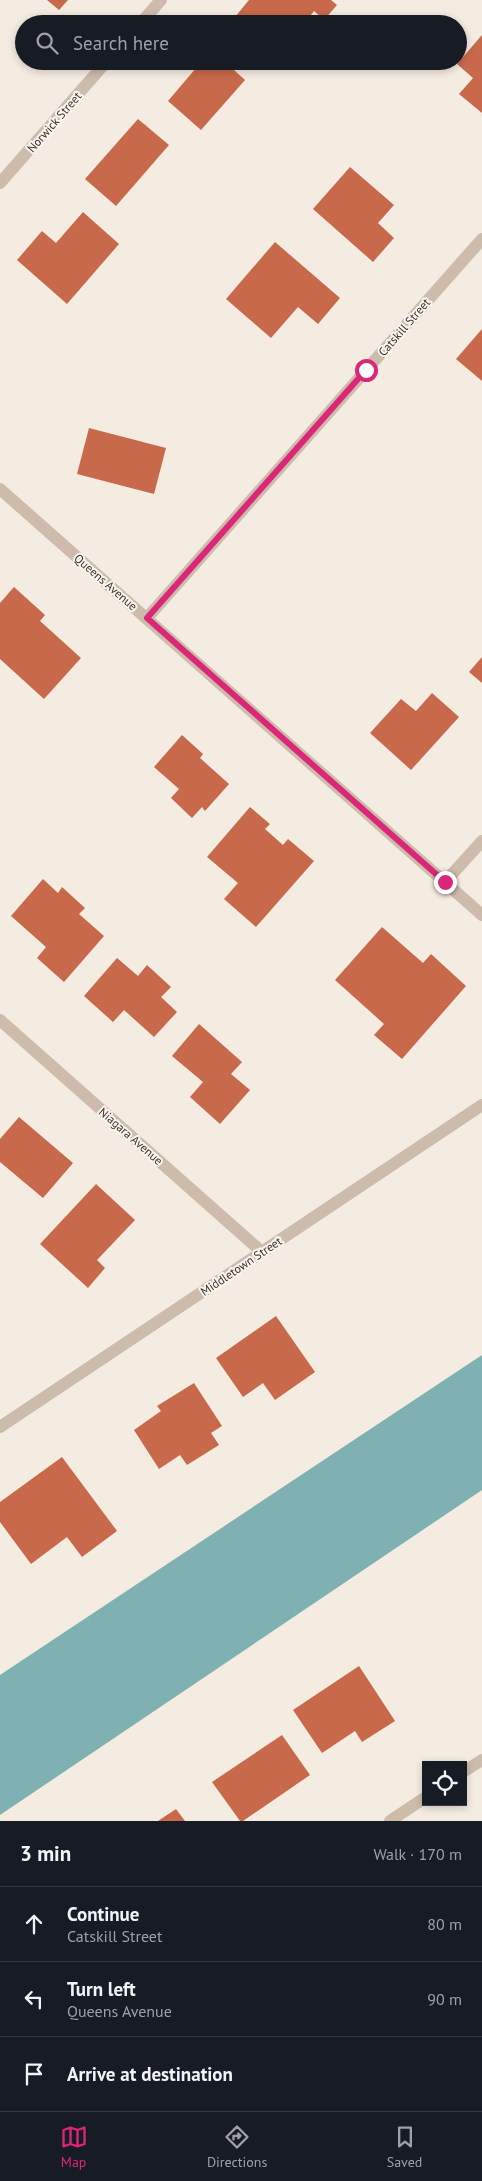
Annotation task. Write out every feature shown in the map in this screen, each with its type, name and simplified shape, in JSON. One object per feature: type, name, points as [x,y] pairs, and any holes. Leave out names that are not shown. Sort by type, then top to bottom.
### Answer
[{"type":"street","points":[[148,15],[161,0]]},
{"type":"street","name":"Norwick Street","points":[[0,183],[99,70]]},
{"type":"street","name":"Catskill Street","points":[[147,618],[482,239]]},
{"type":"street","name":"Queens Avenue","points":[[0,488],[482,915]]},
{"type":"street","points":[[445,882],[482,841]]},
{"type":"street","name":"Niagara Avenue","points":[[0,1020],[262,1252]]},
{"type":"street","name":"Middletown Street","points":[[0,1427],[482,1105]]},
{"type":"street","points":[[467,1769],[482,1760]]},
{"type":"street","points":[[390,1821],[422,1800]]},
{"type":"water","points":[[482,1355],[482,1490],[0,1815],[0,1675]]},
{"type":"building","points":[[47,0],[68,0],[59,10]]},
{"type":"building","points":[[249,0],[331,0],[337,5],[328,15],[318,15],[314,11],[311,15],[237,15]]},
{"type":"building","points":[[482,35],[482,113],[459,94],[473,78],[464,70],[467,70],[467,52]]},
{"type":"building","points":[[194,70],[234,70],[245,80],[201,130],[168,101]]},
{"type":"building","points":[[138,119],[169,145],[116,206],[85,179]]},
{"type":"building","points":[[350,167],[394,205],[378,223],[394,238],[373,262],[313,209]]},
{"type":"building","points":[[83,212],[119,244],[67,304],[17,260],[42,231],[56,243]]},
{"type":"building","points":[[275,242],[340,298],[318,324],[298,307],[271,338],[226,299]]},
{"type":"building","points":[[482,329],[482,381],[456,359]]},
{"type":"building","points":[[89,428],[166,448],[154,494],[77,474]]},
{"type":"building","points":[[14,587],[45,615],[40,621],[81,658],[44,699],[0,659],[0,603]]},
{"type":"building","points":[[482,657],[482,683],[469,672]]},
{"type":"building","points":[[432,693],[459,717],[411,770],[370,733],[401,699],[416,711]]},
{"type":"building","points":[[182,735],[203,754],[200,758],[229,784],[205,811],[202,807],[192,818],[171,798],[179,789],[154,767]]},
{"type":"building","points":[[250,807],[270,824],[265,829],[283,845],[288,839],[314,861],[256,927],[224,899],[238,883],[207,857]]},
{"type":"building","points":[[43,879],[58,893],[62,887],[85,908],[79,914],[104,936],[64,982],[37,958],[46,947],[11,916]]},
{"type":"building","points":[[382,927],[423,963],[431,954],[466,986],[402,1059],[374,1035],[384,1024],[335,980]]},
{"type":"building","points":[[117,958],[138,976],[147,965],[171,987],[161,997],[177,1012],[154,1037],[124,1010],[113,1022],[84,996]]},
{"type":"building","points":[[199,1024],[242,1062],[231,1074],[250,1090],[220,1124],[190,1097],[203,1082],[172,1056]]},
{"type":"building","points":[[19,1117],[73,1163],[43,1198],[0,1162],[0,1139]]},
{"type":"building","points":[[96,1184],[135,1220],[97,1260],[105,1268],[88,1288],[40,1244]]},
{"type":"building","points":[[276,1316],[315,1372],[275,1400],[263,1383],[243,1397],[216,1358]]},
{"type":"building","points":[[194,1383],[222,1426],[211,1433],[219,1445],[187,1465],[180,1455],[159,1469],[134,1430],[161,1411],[157,1406]]},
{"type":"building","points":[[62,1457],[117,1531],[82,1557],[67,1537],[31,1564],[0,1522],[0,1502]]},
{"type":"building","points":[[359,1666],[395,1721],[362,1742],[355,1731],[322,1753],[293,1710]]},
{"type":"building","points":[[282,1735],[310,1775],[243,1821],[240,1821],[212,1782]]},
{"type":"building","points":[[176,1809],[185,1821],[158,1821]]},
{"type":"route","points":[[366,370],[147,618],[445,882]]}]
